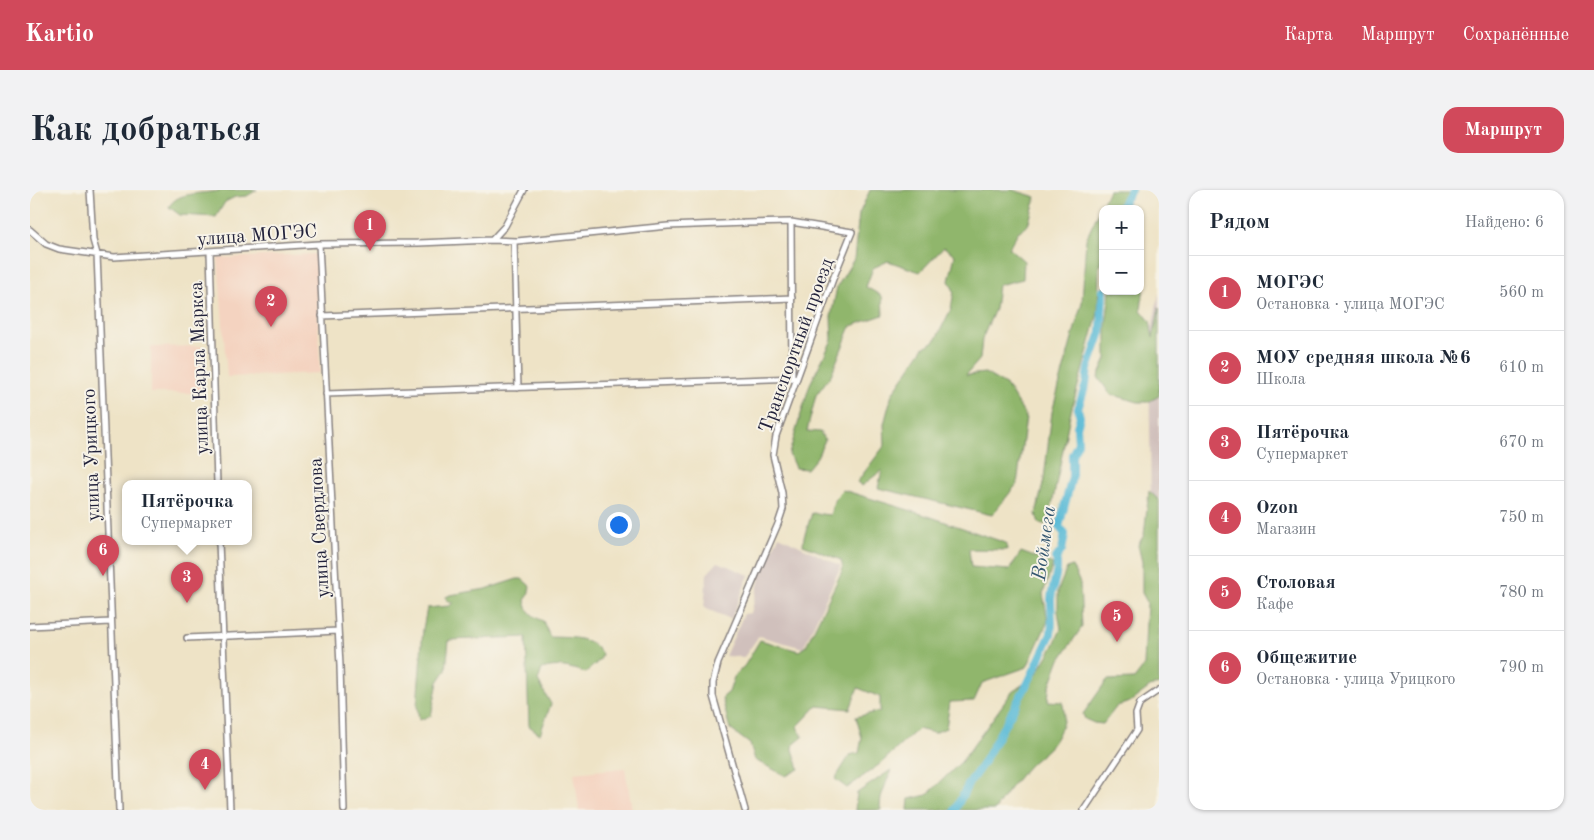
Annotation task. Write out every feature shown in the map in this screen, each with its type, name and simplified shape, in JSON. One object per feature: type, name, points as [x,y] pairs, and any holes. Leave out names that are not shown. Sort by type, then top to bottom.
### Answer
[{"type":"street","name":"улица Урицкого","points":[[90,190],[93,240],[97,254],[119,810]]},
{"type":"street","points":[[492,240],[506,226],[524,190]]},
{"type":"street","points":[[326,394],[795,378],[791,222]]},
{"type":"street","name":"Транспортный проезд","points":[[492,240],[514,241],[591,235],[668,226],[791,222],[852,232],[795,378],[776,436],[773,455],[782,493],[782,510],[778,524],[718,663],[713,683],[713,696],[745,810]]},
{"type":"street","name":"улица МОГЭС","points":[[30,230],[46,244],[59,249],[114,257],[319,244],[492,240]]},
{"type":"street","points":[[514,241],[518,388]]},
{"type":"street","name":"улица Свердлова","points":[[319,244],[338,631],[344,810]]},
{"type":"street","name":"улица Карла Маркса","points":[[210,252],[216,480]]},
{"type":"street","points":[[322,316],[792,298]]},
{"type":"street","points":[[219,545],[230,810]]},
{"type":"street","points":[[30,626],[111,622]]},
{"type":"street","points":[[188,638],[338,631]]},
{"type":"street","points":[[1084,810],[1137,730],[1136,714],[1140,703],[1159,690]]},
{"type":"shaded area","points":[[316,254],[320,373],[227,377],[218,258]]},
{"type":"shaded area","points":[[1159,293],[1159,662],[1152,608],[1149,342]]},
{"type":"shaded area","points":[[202,346],[202,393],[151,393],[151,347]]},
{"type":"shaded area","points":[[779,536],[841,566],[803,648],[759,636],[744,657],[725,656],[744,614],[751,613],[761,574]]},
{"type":"shaded area","points":[[718,562],[749,575],[731,619],[704,608],[707,574]]},
{"type":"shaded area","points":[[625,768],[632,810],[579,810],[574,773]]},
{"type":"green space","points":[[223,190],[257,190],[247,196],[235,197],[225,202],[216,217],[180,215],[169,207],[178,198],[185,195]]},
{"type":"green space","points":[[870,190],[1013,190],[1036,197],[1028,225],[1018,232],[1009,248],[1024,261],[1023,279],[998,285],[995,309],[982,339],[980,359],[966,375],[985,373],[1007,386],[1026,417],[1017,484],[992,515],[878,488],[882,470],[862,486],[857,482],[885,445],[884,424],[892,394],[924,347],[935,341],[951,309],[954,291],[949,281],[955,255],[944,247],[920,272],[888,261],[873,268],[866,287],[882,296],[883,315],[851,326],[831,375],[816,395],[807,431],[820,432],[825,440],[817,457],[807,469],[795,468],[789,454],[810,384],[832,340],[831,317],[837,287],[854,259],[859,214]]},
{"type":"green space","points":[[1109,190],[1135,190],[1126,205],[1102,205]]},
{"type":"green space","points":[[1099,211],[1098,313],[1070,415],[1048,525],[1039,523],[1036,514],[1044,479],[1052,412],[1082,302],[1086,239]]},
{"type":"green space","points":[[1110,295],[1142,295],[1141,310],[1150,321],[1153,338],[1159,308],[1159,396],[1148,402],[1138,402],[1110,394],[1098,377],[1106,359],[1106,325]]},
{"type":"green space","points":[[843,490],[928,516],[1006,543],[1007,550],[969,549],[971,567],[1009,570],[1021,552],[1053,564],[1043,594],[1048,621],[1027,667],[982,683],[974,701],[950,702],[946,728],[934,733],[918,729],[880,764],[847,788],[835,779],[850,755],[859,753],[862,738],[856,717],[880,711],[880,697],[858,688],[850,709],[817,706],[797,727],[803,737],[792,746],[799,769],[786,776],[755,760],[750,744],[730,729],[722,698],[729,692],[734,677],[745,665],[760,640],[799,651],[806,646],[843,569],[841,560],[803,545],[804,537],[812,513],[830,515],[835,498]]},
{"type":"green space","points":[[1149,491],[1159,500],[1159,684],[1150,687],[1130,702],[1117,706],[1103,724],[1094,723],[1085,719],[1083,714],[1107,680],[1134,679],[1144,666],[1147,602],[1142,593],[1142,562],[1138,545],[1144,535]]},
{"type":"green space","points":[[1072,566],[1080,583],[1082,627],[1059,661],[1049,688],[1048,701],[1062,702],[1064,708],[1062,726],[1053,743],[1030,764],[1006,793],[995,810],[908,810],[909,799],[927,795],[962,761],[1012,692],[1036,675],[1052,649],[1061,629],[1058,611],[1058,590],[1067,568]]},
{"type":"green space","points":[[522,579],[530,586],[525,600],[527,608],[533,615],[543,621],[550,637],[579,639],[591,643],[602,654],[600,660],[585,673],[564,667],[542,669],[538,681],[551,704],[540,734],[529,726],[526,637],[449,640],[446,670],[438,682],[431,716],[419,720],[417,706],[423,629],[427,608],[449,606],[453,603],[447,601],[446,597],[450,595],[486,589]]},
{"type":"green space","points":[[891,770],[881,797],[880,807],[882,810],[855,810],[857,793]]},
{"type":"waterway","name":"Воймега","points":[[1122,205],[1131,190]]},
{"type":"waterway","name":"Воймега","points":[[955,810],[1028,683],[1051,634],[1051,601],[1057,569],[1056,558],[1062,550],[1065,534],[1059,527],[1072,477],[1072,455],[1078,443],[1077,427],[1080,417],[1078,409],[1086,384],[1088,369],[1101,332],[1103,295]]},
{"type":"place","name":"МОГЭС","points":[[370,251]]},
{"type":"place","name":"МОУ средняя школа №6","points":[[271,327]]},
{"type":"place","name":"Общежитие","points":[[103,576]]},
{"type":"place","name":"Пятёрочка","points":[[187,603]]},
{"type":"place","name":"Столовая","points":[[1117,642]]},
{"type":"place","name":"Ozon","points":[[205,790]]}]
